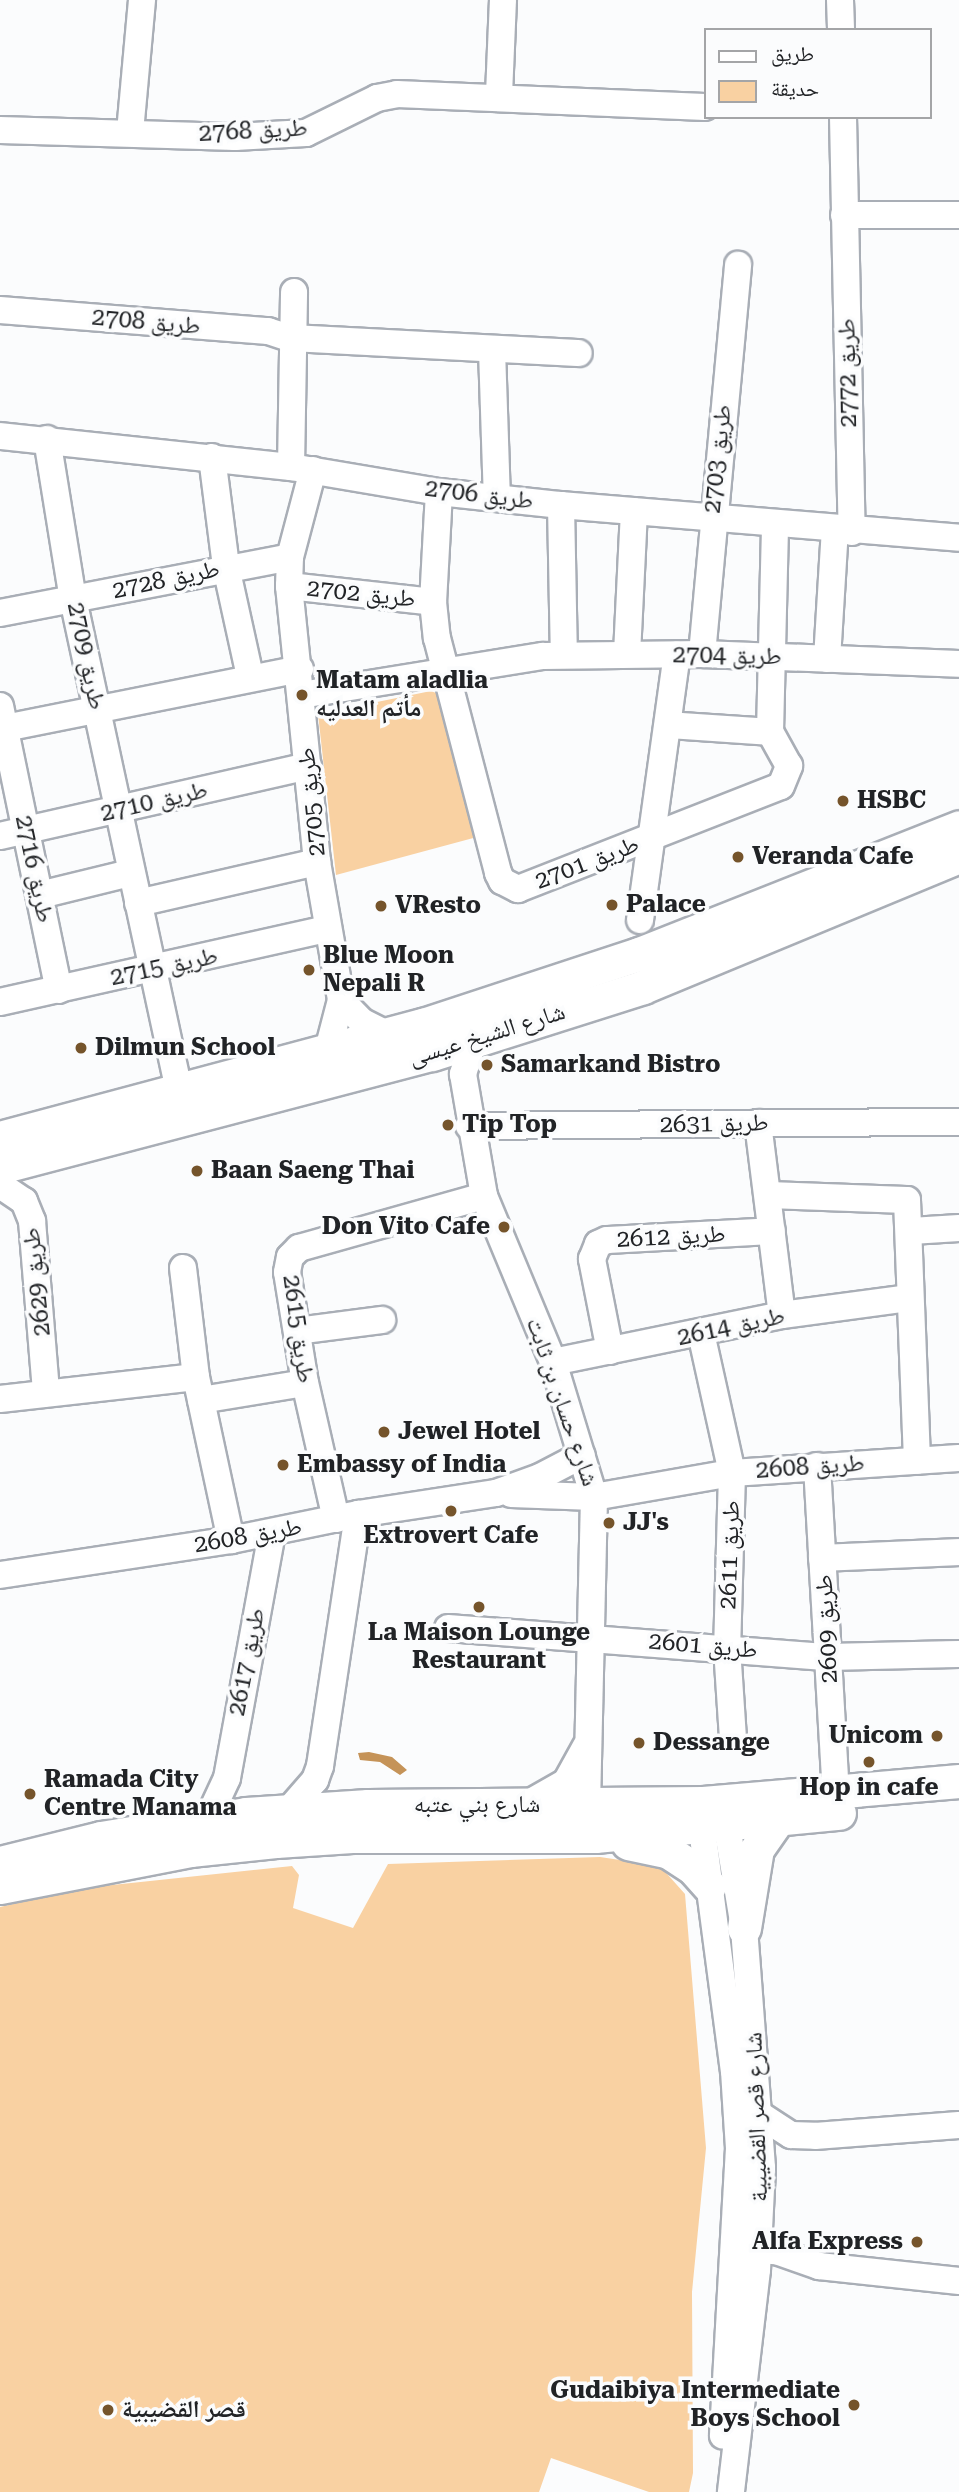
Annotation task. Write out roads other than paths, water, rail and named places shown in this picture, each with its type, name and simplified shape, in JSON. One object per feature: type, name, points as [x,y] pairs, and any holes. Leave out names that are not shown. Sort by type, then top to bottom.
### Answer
[{"type":"main road","name":"شارع الشيخ عيسى","points":[[0,1138],[387,1034],[639,954],[958,833]]},
{"type":"main road","name":"شارع الشيخ عيسى","points":[[0,1167],[460,1055],[643,987],[958,833]]},
{"type":"main road","name":"شارع بني عتبه","points":[[0,1863],[226,1801],[465,1837],[591,1821],[711,1813],[836,1791],[959,1781]]},
{"type":"main road","name":"شارع بني عتبه","points":[[711,1813],[777,1820],[959,1799]]},
{"type":"main road","name":"شارع بني عتبه","points":[[0,1887],[354,1821],[528,1803],[591,1821]]},
{"type":"main road","points":[[744,1928],[757,1849],[777,1820]]},
{"type":"main road","points":[[591,1821],[667,1851],[693,1868],[709,1886]]},
{"type":"street","points":[[130,132],[142,0]]},
{"type":"street","points":[[499,94],[503,0]]},
{"type":"street","points":[[840,0],[841,28]]},
{"type":"street","name":"طريق 2768","points":[[0,130],[235,137],[306,133],[377,98],[397,94],[499,94],[704,107]]},
{"type":"street","name":"طريق 2772","points":[[843,119],[843,531]]},
{"type":"street","points":[[844,215],[959,215]]},
{"type":"street","name":"طريق 2703","points":[[640,920],[668,725],[690,654],[712,520],[738,265]]},
{"type":"street","points":[[295,292],[290,338],[302,468]]},
{"type":"street","name":"طريق 2708","points":[[0,310],[268,331],[290,338],[579,353]]},
{"type":"street","points":[[492,350],[497,498]]},
{"type":"street","name":"طريق 2706","points":[[0,436],[302,468],[439,492],[561,505],[775,526],[959,538]]},
{"type":"street","name":"طريق 2709","points":[[47,439],[73,599],[130,873],[179,1090]]},
{"type":"street","points":[[212,457],[226,567],[250,676]]},
{"type":"street","name":"طريق 2705","points":[[302,468],[290,557],[289,586],[300,669],[317,862],[341,1000],[328,1050]]},
{"type":"street","points":[[439,492],[432,602],[444,670]]},
{"type":"street","points":[[561,505],[564,655]]},
{"type":"street","points":[[627,654],[634,511]]},
{"type":"street","points":[[668,725],[770,732],[775,526]]},
{"type":"street","points":[[827,659],[843,531]]},
{"type":"street","name":"طريق 2728","points":[[0,612],[226,567],[290,557]]},
{"type":"street","name":"طريق 2702","points":[[289,586],[432,602]]},
{"type":"street","name":"طريق 2704","points":[[301,695],[444,670],[564,655],[690,654],[959,664]]},
{"type":"street","points":[[1,721],[97,708],[250,676],[300,669]]},
{"type":"street","name":"طريق 2701","points":[[444,670],[498,873],[509,887],[527,886],[781,786],[789,766],[770,732]]},
{"type":"street","name":"طريق 2716","points":[[1,721],[60,990]]},
{"type":"street","name":"طريق 2710","points":[[0,836],[308,766]]},
{"type":"street","points":[[138,903],[317,862]]},
{"type":"street","points":[[40,895],[130,873]]},
{"type":"street","name":"طريق 2715","points":[[0,1002],[327,929]]},
{"type":"street","points":[[341,1000],[361,1021],[387,1034]]},
{"type":"street","name":"شارع حسان بن ثابت","points":[[460,1055],[469,1126],[484,1196],[553,1362],[594,1497],[593,1636],[588,1741],[591,1821]]},
{"type":"street","name":"طريق 2631","points":[[469,1126],[959,1122]]},
{"type":"street","points":[[758,1123],[782,1315]]},
{"type":"street","name":"طريق 2629","points":[[0,1185],[24,1201],[32,1220],[47,1393]]},
{"type":"street","points":[[768,1195],[901,1197],[909,1205],[917,1461]]},
{"type":"street","name":"طريق 2615","points":[[287,1812],[310,1786],[320,1766],[347,1516],[305,1383],[287,1272],[290,1257],[299,1248],[484,1196]]},
{"type":"street","points":[[911,1231],[959,1228]]},
{"type":"street","name":"طريق 2612","points":[[610,1351],[592,1259],[598,1244],[607,1240],[772,1231]]},
{"type":"street","points":[[183,1268],[199,1388],[231,1541]]},
{"type":"street","name":"طريق 2614","points":[[553,1362],[782,1315],[910,1298]]},
{"type":"street","points":[[297,1331],[382,1320]]},
{"type":"street","name":"طريق 2611","points":[[701,1333],[732,1473],[727,1648],[733,1738]]},
{"type":"street","points":[[0,1399],[47,1393],[305,1383]]},
{"type":"street","name":"طريق 2608","points":[[0,1575],[231,1541],[347,1516],[496,1493],[540,1478],[582,1455]]},
{"type":"street","name":"طريق 2608","points":[[496,1493],[594,1497],[732,1473],[959,1458]]},
{"type":"street","name":"طريق 2609","points":[[817,1466],[836,1791]]},
{"type":"street","name":"طريق 2617","points":[[226,1801],[272,1533]]},
{"type":"street","points":[[822,1558],[959,1552]]},
{"type":"street","name":"طريق 2601","points":[[448,1628],[593,1636],[828,1657],[959,1654]]},
{"type":"street","name":"شارع حسان بن ثابت","points":[[528,1803],[566,1782],[588,1741]]},
{"type":"street","name":"شارع قصر القضيبية","points":[[711,1813],[709,1886],[734,2071],[745,2258],[730,2492]]},
{"type":"street","name":"شارع قصر القضيبية","points":[[711,1813],[744,1928],[762,2168],[761,2212],[745,2258],[723,2492]]},
{"type":"street","points":[[760,2115],[791,2134],[815,2136],[959,2125]]},
{"type":"street","points":[[762,2168],[779,2148],[815,2136]]},
{"type":"street","points":[[761,2212],[815,2264],[959,2281]]},
{"type":"street","points":[[745,2258],[810,2270],[815,2264]]},
{"type":"place","name":"Matam aladlia مأتم العدليه","points":[[302,695]]},
{"type":"place","name":"HSBC","points":[[843,801]]},
{"type":"place","name":"Veranda Cafe","points":[[738,857]]},
{"type":"place","name":"Palace","points":[[612,905]]},
{"type":"place","name":"VResto","points":[[381,906]]},
{"type":"place","name":"Blue Moon Nepali R","points":[[309,970]]},
{"type":"place","name":"Dilmun School","points":[[81,1048]]},
{"type":"place","name":"Samarkand Bistro","points":[[487,1065]]},
{"type":"place","name":"Tip Top","points":[[448,1125]]},
{"type":"place","name":"Baan Saeng Thai","points":[[197,1171]]},
{"type":"place","name":"Don Vito Cafe","points":[[504,1227]]},
{"type":"place","name":"Jewel Hotel","points":[[384,1432]]},
{"type":"place","name":"Embassy of India","points":[[283,1465]]},
{"type":"place","name":"Extrovert Cafe","points":[[451,1511]]},
{"type":"place","name":"JJ's","points":[[609,1523]]},
{"type":"place","name":"La Maison Lounge Restaurant","points":[[479,1607]]},
{"type":"place","name":"Unicom","points":[[937,1736]]},
{"type":"place","name":"Dessange","points":[[639,1743]]},
{"type":"place","name":"Hop in cafe","points":[[869,1762]]},
{"type":"place","name":"Ramada City Centre Manama","points":[[30,1794]]},
{"type":"place","name":"Alfa Express","points":[[917,2242]]},
{"type":"place","name":"Gudaibiya Intermediate Boys School","points":[[854,2405]]},
{"type":"place","name":"قصر القضيبية","points":[[108,2410]]}]
